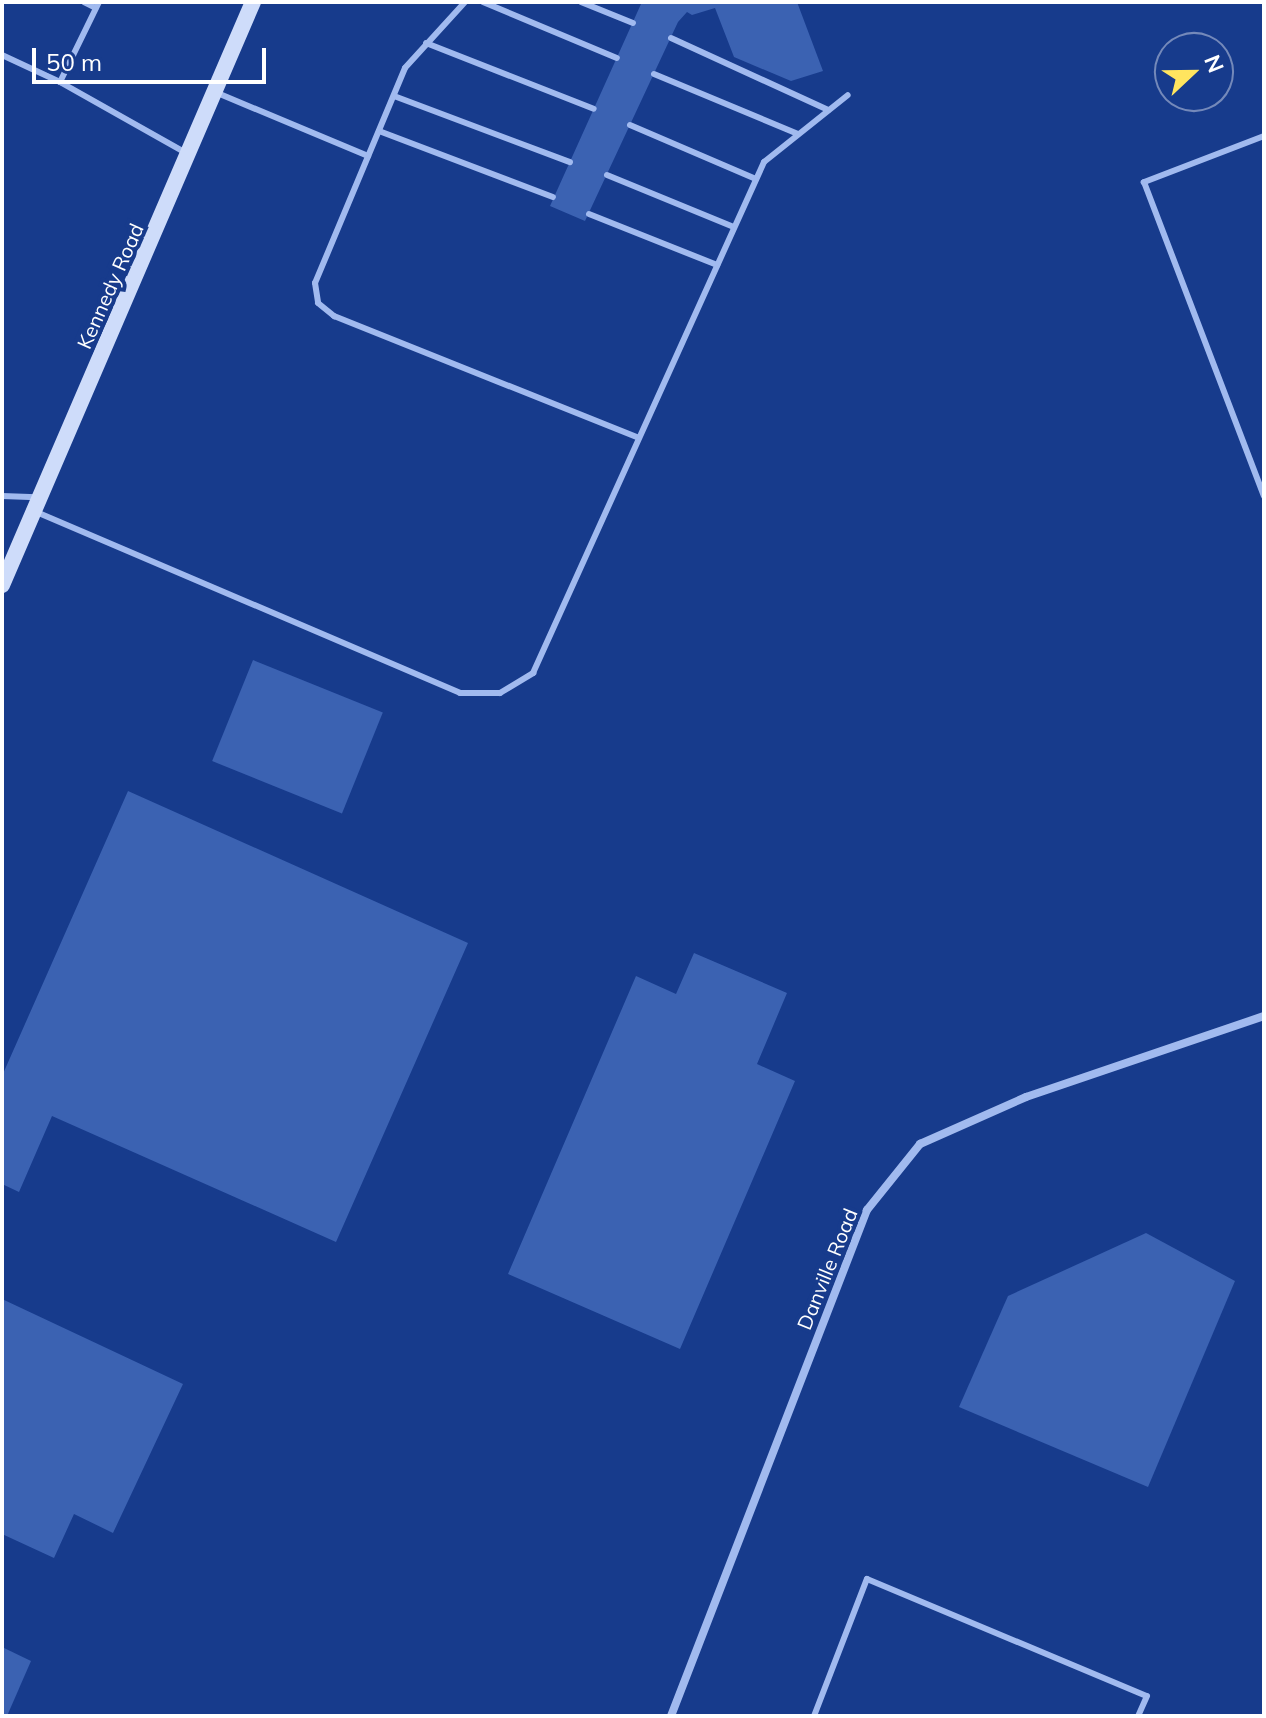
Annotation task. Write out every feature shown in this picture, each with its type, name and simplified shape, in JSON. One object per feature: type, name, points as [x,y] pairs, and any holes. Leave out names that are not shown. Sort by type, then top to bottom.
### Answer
[{"type":"main road","name":"Kennedy Road","points":[[2,585],[253,2]]},
{"type":"street","name":"Danville Road","points":[[671,1716],[867,1210],[920,1144],[1026,1097],[1264,1016]]},
{"type":"lane","points":[[60,82],[98,5],[84,2]]},
{"type":"lane","points":[[465,2],[405,68],[315,283],[318,303],[334,316],[639,438]]},
{"type":"lane","points":[[483,2],[617,58]]},
{"type":"lane","points":[[581,2],[633,23]]},
{"type":"lane","points":[[671,38],[828,110]]},
{"type":"lane","points":[[426,43],[594,109]]},
{"type":"lane","points":[[2,55],[60,82],[189,155]]},
{"type":"lane","points":[[654,74],[799,134]]},
{"type":"lane","points":[[215,92],[368,156]]},
{"type":"lane","points":[[2,496],[37,504],[460,693],[500,693],[533,673],[764,162],[848,95]]},
{"type":"lane","points":[[394,96],[570,162]]},
{"type":"lane","points":[[630,125],[756,179]]},
{"type":"lane","points":[[379,131],[553,197]]},
{"type":"lane","points":[[1264,136],[1144,182],[1264,496]]},
{"type":"lane","points":[[607,175],[734,227]]},
{"type":"lane","points":[[589,214],[717,265]]},
{"type":"lane","points":[[814,1716],[867,1579],[1147,1696],[1138,1716]]},
{"type":"building","points":[[637,2],[797,2],[823,71],[791,81],[734,57],[715,8],[692,15],[687,12],[678,22],[585,221],[550,206],[641,4]]},
{"type":"building","points":[[253,660],[383,712],[342,814],[212,761]]},
{"type":"building","points":[[128,791],[468,943],[336,1242],[52,1116],[19,1192],[2,1184],[2,1076]]},
{"type":"building","points":[[694,953],[787,993],[757,1064],[795,1081],[680,1349],[508,1274],[636,976],[676,994]]},
{"type":"building","points":[[1146,1233],[1235,1281],[1148,1487],[959,1407],[1008,1296]]},
{"type":"building","points":[[2,1299],[183,1384],[113,1533],[74,1514],[54,1558],[2,1534]]},
{"type":"building","points":[[2,1647],[31,1661],[7,1716],[2,1716]]}]
